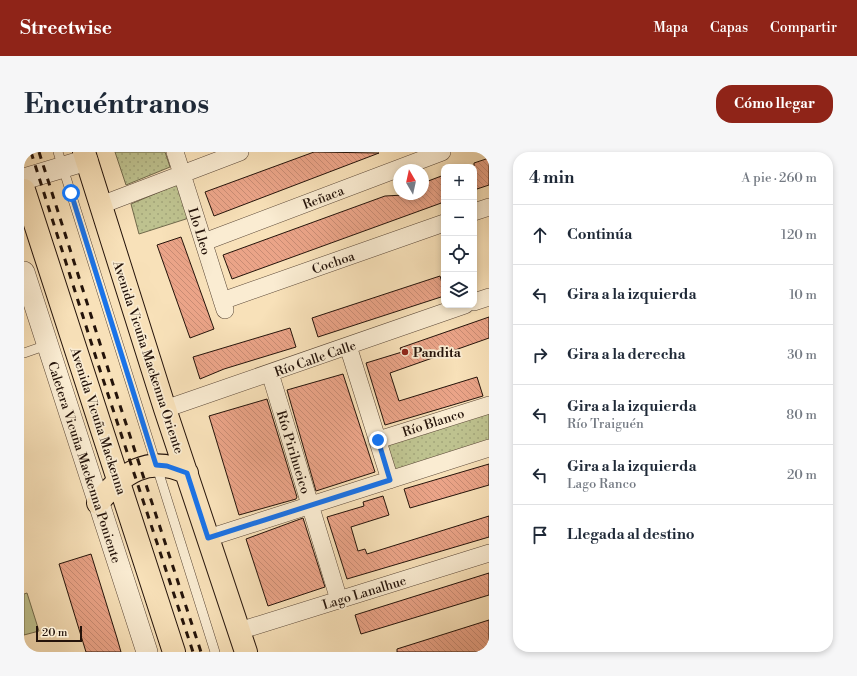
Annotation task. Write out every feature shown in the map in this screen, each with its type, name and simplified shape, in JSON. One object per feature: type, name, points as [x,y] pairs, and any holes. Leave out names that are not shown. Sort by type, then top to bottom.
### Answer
[{"type":"main road","name":"Avenida Vicuña Mackenna Oriente","points":[[86,156],[165,409],[246,652]]},
{"type":"main road","name":"Avenida Vicuña Mackenna","points":[[24,190],[174,652]]},
{"type":"main road","points":[[98,503],[118,480],[143,468],[156,465],[167,466],[187,473]]},
{"type":"street","name":"Llo Lleo","points":[[175,152],[224,305]]},
{"type":"street","points":[[101,205],[240,152]]},
{"type":"street","name":"Reñaca","points":[[204,242],[442,152]]},
{"type":"street","points":[[24,179],[60,160],[86,156]]},
{"type":"street","points":[[477,211],[489,207]]},
{"type":"street","name":"Cochoa","points":[[224,305],[441,224]]},
{"type":"street","name":"Caletera Vicuña Mackenna Poniente","points":[[24,272],[147,652]]},
{"type":"street","points":[[477,301],[489,296]]},
{"type":"street","name":"Río Calle Calle","points":[[165,409],[456,308]]},
{"type":"street","points":[[348,346],[390,480]]},
{"type":"street","name":"Río Pirihueico","points":[[270,373],[339,600]]},
{"type":"street","name":"Río Blanco","points":[[378,440],[489,404]]},
{"type":"street","points":[[208,538],[489,448]]},
{"type":"street","name":"Lago Lanalhue","points":[[239,631],[489,553]]},
{"type":"lane","points":[[60,160],[216,652]]},
{"type":"lane","points":[[24,353],[47,345]]},
{"type":"green space","points":[[115,152],[165,152],[170,167],[126,185]]},
{"type":"green space","points":[[178,184],[189,218],[139,234],[131,204]]},
{"type":"green space","points":[[489,410],[489,445],[394,476],[385,444]]},
{"type":"green space","points":[[27,593],[39,631],[24,635],[24,594]]},
{"type":"building","points":[[314,152],[379,153],[214,216],[205,192]]},
{"type":"building","points":[[489,158],[489,185],[477,189],[477,164],[474,163]]},
{"type":"building","points":[[441,176],[441,203],[232,279],[223,255],[385,196],[393,196],[393,200],[429,200],[429,181]]},
{"type":"building","points":[[181,237],[214,329],[190,338],[157,245]]},
{"type":"building","points":[[440,276],[441,297],[318,337],[312,318]]},
{"type":"building","points":[[489,317],[489,338],[390,373],[399,401],[477,377],[483,396],[385,425],[366,363],[402,352],[400,348]]},
{"type":"building","points":[[290,328],[296,347],[224,369],[200,379],[193,357]]},
{"type":"building","points":[[343,374],[375,472],[316,491],[287,390]]},
{"type":"building","points":[[267,399],[297,497],[296,499],[239,515],[209,416]]},
{"type":"building","points":[[489,464],[489,485],[410,508],[404,489]]},
{"type":"building","points":[[383,496],[389,515],[351,527],[358,551],[365,549],[367,554],[489,516],[489,537],[347,579],[327,517],[364,506],[363,502]]},
{"type":"building","points":[[303,518],[325,587],[268,606],[246,539]]},
{"type":"building","points":[[91,554],[121,652],[86,652],[59,564]]},
{"type":"building","points":[[489,573],[489,595],[361,634],[355,615]]},
{"type":"building","points":[[489,620],[489,652],[397,652],[397,649]]},
{"type":"railway","points":[[31,152],[98,364],[193,652]]},
{"type":"railway","points":[[39,152],[201,652]]},
{"type":"place","name":"Pandita","points":[[405,352]]},
{"type":"route","points":[[71,193],[156,465],[177,468],[187,473],[208,538],[390,480],[378,440]]}]
